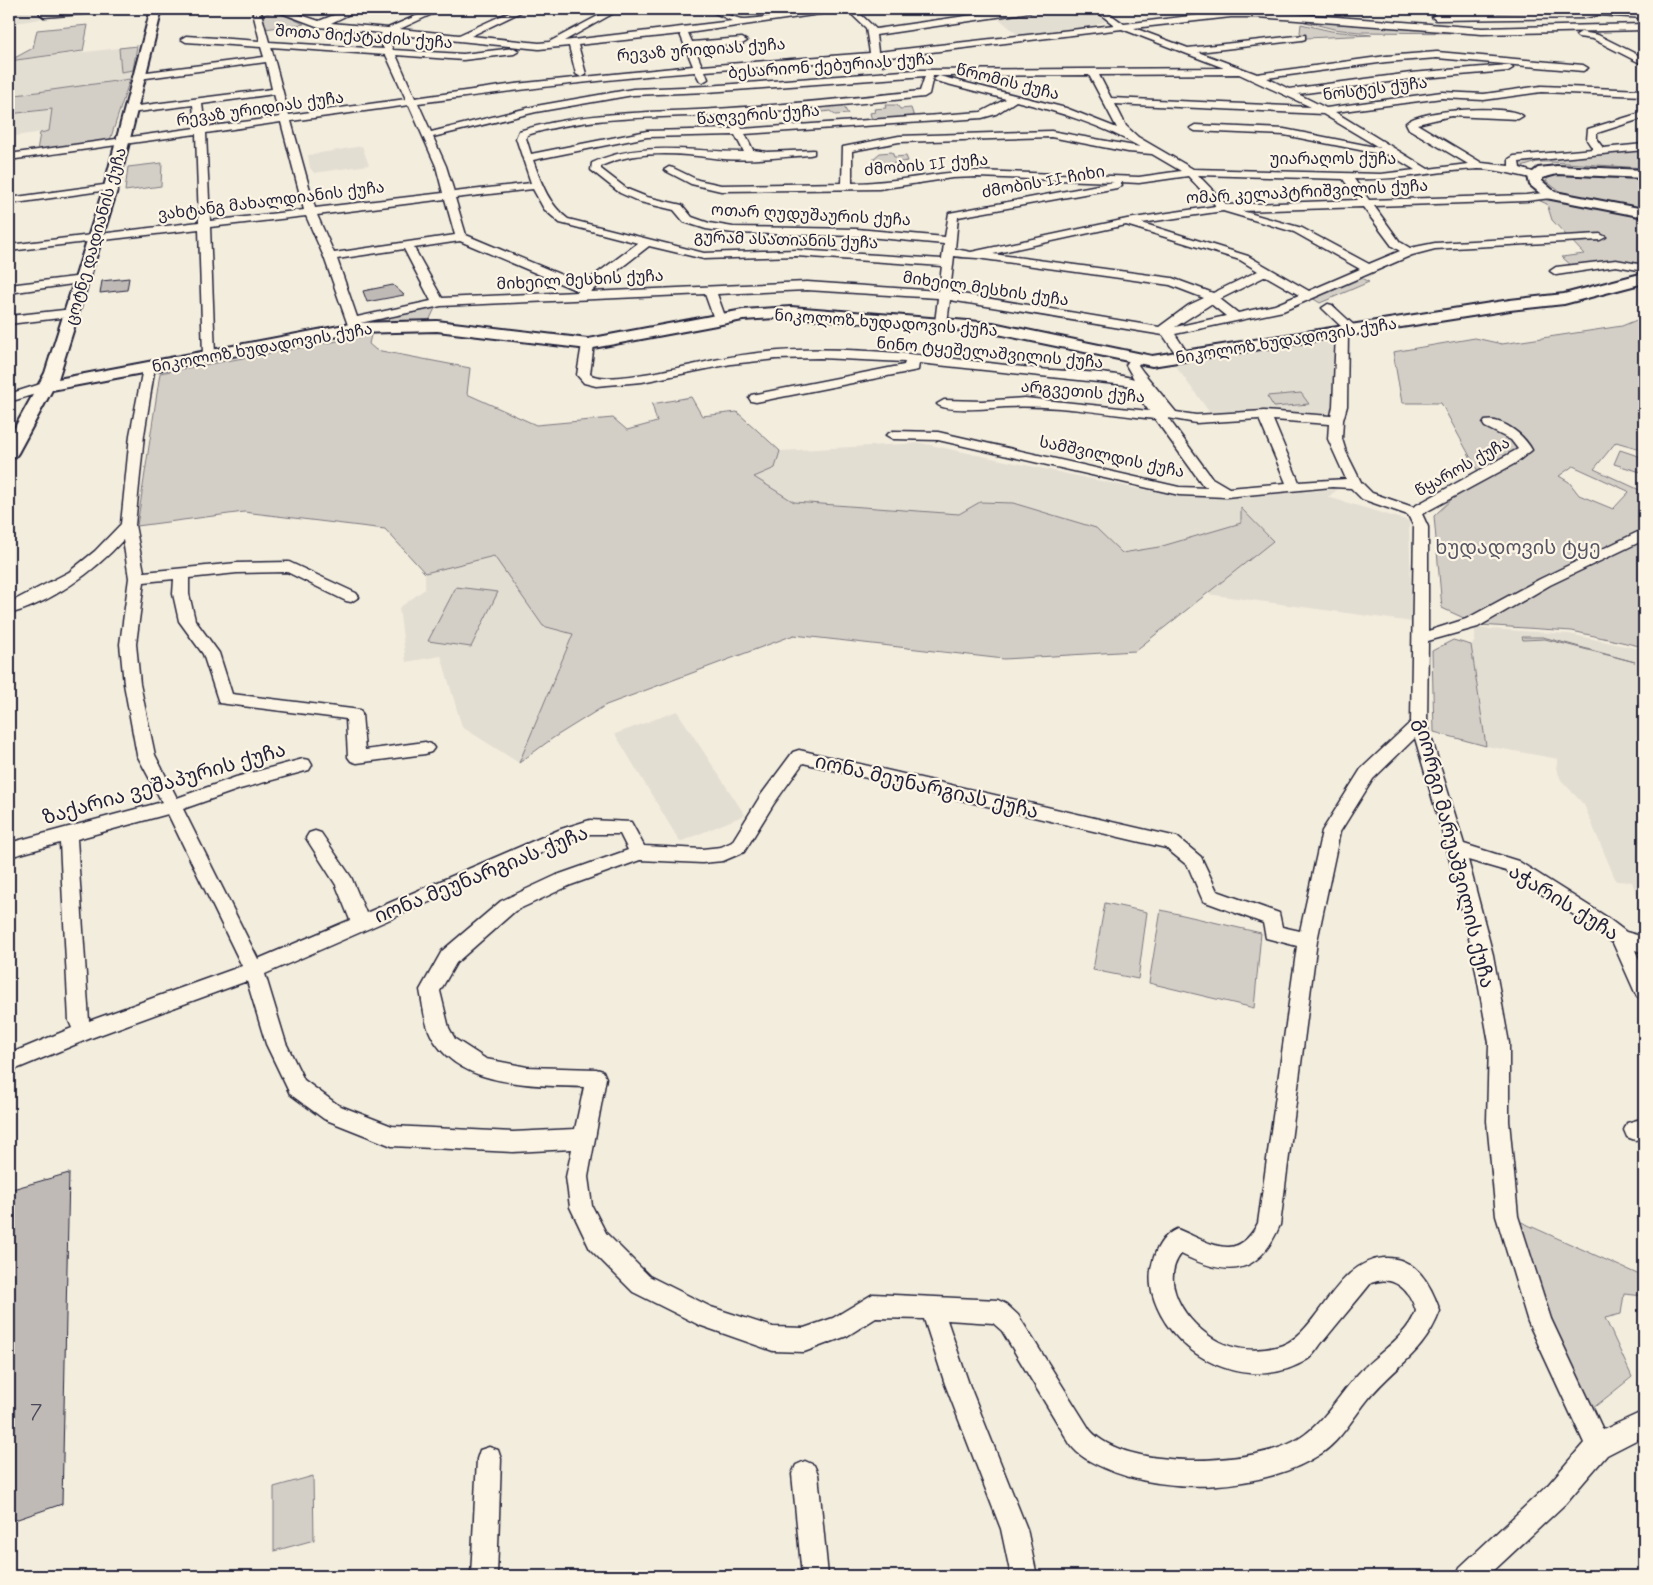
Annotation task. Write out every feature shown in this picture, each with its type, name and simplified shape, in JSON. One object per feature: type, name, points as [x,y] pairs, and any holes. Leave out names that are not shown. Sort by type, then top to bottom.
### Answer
[{"type":"main road","name":"ცოტნე დადიანის ქუჩა","points":[[9,453],[47,386],[84,280],[111,187],[156,9]]},
{"type":"main road","points":[[1644,174],[1543,171],[1535,176],[1534,182],[1551,194],[1581,202],[1644,213]]},
{"type":"main road","name":"ნიკოლოზ ხუდადოვის ქუჩა","points":[[47,386],[209,355],[354,324],[437,326],[588,344],[755,313],[791,312],[992,328],[1152,361],[1510,305],[1564,299],[1644,278]]},
{"type":"street","points":[[44,11],[106,9]]},
{"type":"street","points":[[354,324],[330,257],[310,212],[256,11],[276,9],[320,24],[457,40],[544,46],[686,38],[742,40]]},
{"type":"street","points":[[320,24],[356,9]]},
{"type":"street","points":[[439,9],[386,32],[384,37],[389,53],[429,135],[441,166],[461,237]]},
{"type":"street","points":[[457,40],[523,9]]},
{"type":"street","points":[[544,46],[617,9]]},
{"type":"street","points":[[710,9],[743,22]]},
{"type":"street","points":[[686,38],[743,22],[834,9]]},
{"type":"street","points":[[850,9],[871,28],[870,33],[874,55]]},
{"type":"street","points":[[870,33],[1030,9]]},
{"type":"street","points":[[1098,9],[1121,26],[1189,50],[1288,92],[1406,158],[1426,172]]},
{"type":"street","points":[[1563,9],[1644,15]]},
{"type":"street","points":[[1327,10],[1361,15],[1416,17]]},
{"type":"street","points":[[1426,17],[1524,17],[1584,15],[1595,12]]},
{"type":"street","name":"რევაზ ურიდიას ქუჩა","points":[[9,157],[413,102],[533,84],[581,74],[874,55],[1231,14],[1401,26],[1518,31],[1644,27]]},
{"type":"street","name":"რევაზ ურიდიას ქუჩა","points":[[1288,17],[1302,23],[1343,31]]},
{"type":"street","points":[[1397,17],[1401,26]]},
{"type":"street","points":[[1383,35],[1590,34],[1644,62]]},
{"type":"street","points":[[1189,50],[1302,37]]},
{"type":"street","points":[[686,38],[707,89],[727,112],[749,152],[767,155],[810,152]]},
{"type":"street","name":"შოთა მიქატაძის ქუჩა","points":[[186,39],[473,57],[544,46]]},
{"type":"street","points":[[573,44],[581,74]]},
{"type":"street","points":[[1410,45],[1421,55]]},
{"type":"street","name":"წრომის ქუჩა","points":[[874,55],[877,60],[929,77],[1083,116],[1134,139],[1189,172],[1224,208]]},
{"type":"street","points":[[1256,77],[1421,55],[1481,57],[1583,68]]},
{"type":"street","points":[[139,76],[270,59]]},
{"type":"street","points":[[1288,92],[1411,76],[1514,68],[1516,66],[1511,61]]},
{"type":"street","name":"რევაზ ურიდიას ქუჩა","points":[[533,84],[698,67]]},
{"type":"street","points":[[1092,71],[1119,123],[1134,139]]},
{"type":"street","name":"ბესარიონ ქებურიას ქუჩა","points":[[429,135],[536,109],[633,92],[707,89],[916,73],[1241,71]]},
{"type":"street","points":[[536,109],[547,126],[608,118],[794,107],[924,94],[929,77]]},
{"type":"street","name":"ნოსტეს ქუჩა","points":[[1108,101],[1323,111],[1442,95],[1484,97],[1541,89],[1644,93]]},
{"type":"street","points":[[130,110],[278,91]]},
{"type":"street","name":"წაღვერის ქუჩა","points":[[527,158],[647,134],[739,132],[820,124],[968,117],[992,112],[1014,98]]},
{"type":"street","points":[[197,101],[201,131],[205,225],[205,307],[209,355]]},
{"type":"street","points":[[1479,166],[1413,127],[1411,123],[1433,116],[1470,111],[1518,116]]},
{"type":"street","points":[[1599,150],[1592,140],[1592,131],[1644,115]]},
{"type":"street","name":"გურამ ასათიანის ქუჩა","points":[[547,126],[523,133],[521,138],[527,158],[547,206],[556,217],[704,256],[949,252]]},
{"type":"street","points":[[1195,128],[1293,133],[1369,148],[1406,158]]},
{"type":"street","points":[[847,185],[847,149],[899,139],[938,140],[1051,134],[1128,149],[1154,150]]},
{"type":"street","points":[[1516,170],[1514,159],[1644,147]]},
{"type":"street","name":"ოთარ ღუდუშაურის ქუჩა","points":[[767,155],[639,153],[605,160],[596,165],[596,170],[605,180],[628,194],[650,202],[678,207],[684,217],[694,222],[711,226],[746,230],[862,232],[949,252]]},
{"type":"street","name":"უიარაღოს ქუჩა","points":[[1189,172],[1381,177],[1479,166],[1516,170],[1535,176]]},
{"type":"street","name":"ძმობის II ქუჩა","points":[[669,170],[695,182],[720,188],[879,186],[952,175],[978,174],[1139,180],[1189,172]]},
{"type":"street","points":[[1347,177],[1396,244],[1408,252]]},
{"type":"street","name":"ძმობის II ჩიხი","points":[[949,252],[952,215],[981,208],[1076,194],[1139,180]]},
{"type":"street","name":"ვახტანგ მახალდიანის ქუჩა","points":[[9,248],[538,185]]},
{"type":"street","points":[[9,201],[111,187]]},
{"type":"street","name":"ომარ კელაპტრიშვილის ქუჩა","points":[[949,252],[971,254],[1127,222],[1224,208],[1526,198],[1551,194]]},
{"type":"street","points":[[1224,208],[1298,230],[1369,269]]},
{"type":"street","points":[[1127,222],[1228,252],[1267,271],[1309,296]]},
{"type":"street","name":"მიხეილ მესხის ქუჩა","points":[[354,324],[438,302],[584,292],[808,286],[944,295],[1164,332],[1279,308],[1408,252],[1452,244],[1600,236]]},
{"type":"street","points":[[330,257],[461,237],[584,292],[647,242]]},
{"type":"street","points":[[407,246],[438,302]]},
{"type":"street","points":[[941,323],[949,252]]},
{"type":"street","points":[[971,254],[1163,280],[1199,289],[1236,318]]},
{"type":"street","points":[[1556,271],[1616,262],[1644,268]]},
{"type":"street","points":[[1184,357],[1164,332],[1180,315],[1211,297],[1267,271]]},
{"type":"street","points":[[9,289],[84,280]]},
{"type":"street","points":[[709,289],[720,319]]},
{"type":"street","points":[[1328,308],[1347,331]]},
{"type":"street","points":[[9,320],[73,313]]},
{"type":"street","name":"წყაროს ქუჩა","points":[[1347,331],[1335,439],[1355,484],[1367,496],[1414,512],[1441,500],[1462,485],[1503,466],[1525,450],[1522,443],[1515,436],[1490,424]]},
{"type":"street","name":"ნინო ტყეშელაშვილის ქუჩა","points":[[588,344],[583,375],[589,380],[596,382],[652,377],[743,357],[800,355],[930,360],[1128,381],[1136,384],[1207,481],[1226,493]]},
{"type":"street","points":[[756,398],[913,367],[914,365],[878,357]]},
{"type":"street","points":[[1136,359],[1132,365],[1137,374],[1172,415],[1196,419],[1264,415],[1336,420]]},
{"type":"street","points":[[149,366],[137,435],[128,525],[137,578],[128,644],[132,684],[146,755],[254,970],[276,1044],[297,1087],[330,1112],[392,1136],[512,1142],[583,1139]]},
{"type":"street","name":"ნიკოლოზ ხუდადოვის ქუჩა","points":[[9,398],[47,386]]},
{"type":"street","name":"არგვეთის ქუჩა","points":[[944,404],[982,406],[1025,402],[1160,416]]},
{"type":"street","points":[[1264,415],[1294,486]]},
{"type":"street","name":"სამშვილდის ქუჩა","points":[[893,435],[938,436],[1178,491],[1226,493],[1294,486],[1355,484]]},
{"type":"street","name":"გიორგი მარუაშვილის ქუჩა","points":[[1414,512],[1421,527],[1419,724],[1456,849],[1483,955],[1499,1043],[1498,1121],[1507,1216],[1540,1322],[1598,1446]]},
{"type":"street","points":[[9,609],[59,586],[83,571],[103,554],[128,525]]},
{"type":"street","points":[[1421,638],[1472,624],[1545,582],[1644,534]]},
{"type":"street","points":[[137,578],[182,573],[289,567],[351,597]]},
{"type":"street","points":[[182,573],[181,594],[186,621],[211,652],[226,699],[354,714],[357,757],[425,748]]},
{"type":"street","points":[[639,853],[564,880],[508,906],[449,957],[430,990],[439,1031],[448,1045],[482,1067],[527,1076],[596,1078],[577,1177],[581,1207],[598,1241],[640,1284],[706,1317],[773,1339],[804,1340],[838,1328],[873,1306],[998,1312],[1010,1323],[1084,1443],[1128,1466],[1155,1471],[1189,1472],[1245,1469],[1300,1453],[1317,1442],[1366,1382],[1422,1327],[1428,1311],[1421,1292],[1412,1280],[1400,1272],[1382,1268],[1363,1275],[1300,1350],[1280,1358],[1260,1361],[1233,1359],[1211,1351],[1193,1338],[1168,1308],[1160,1287],[1162,1260],[1168,1249],[1177,1240],[1217,1258],[1233,1259],[1248,1256],[1262,1242],[1269,1225],[1307,941],[1331,831],[1367,774],[1419,724]]},
{"type":"street","name":"იონა მეუნარგიას ქუჩა","points":[[9,1063],[84,1032],[254,970],[567,834],[590,827],[625,827],[639,853],[702,856],[722,854],[738,848],[767,800],[799,756],[1171,842],[1195,862],[1210,896],[1272,918],[1273,932],[1307,941]]},
{"type":"street","name":"ზაქარია ვეშაპურის ქუჩა","points":[[9,850],[173,806],[236,784],[303,765]]},
{"type":"street","points":[[68,834],[79,1021],[84,1032]]},
{"type":"street","points":[[315,838],[344,882],[361,923]]},
{"type":"street","name":"აჭარის ქუჩა","points":[[1456,849],[1512,866],[1598,921],[1620,938],[1644,945]]},
{"type":"street","points":[[1620,938],[1644,991]]},
{"type":"street","points":[[932,1310],[957,1384],[1014,1529],[1024,1576]]},
{"type":"street","points":[[1469,1576],[1556,1494],[1598,1446],[1644,1423]]},
{"type":"street","points":[[484,1576],[489,1459]]},
{"type":"street","points":[[805,1474],[815,1576]]},
{"type":"shaded area","points":[[9,9],[41,9],[40,19],[9,24]]},
{"type":"shaded area","points":[[1048,9],[1091,9],[1106,21],[1086,28],[1018,35],[997,17]]},
{"type":"shaded area","points":[[119,48],[121,72],[133,70],[130,79],[9,96],[9,61]]},
{"type":"shaded area","points":[[52,109],[49,131],[9,137],[9,114]]},
{"type":"shaded area","points":[[362,146],[369,165],[314,173],[310,168],[308,155]]},
{"type":"shaded area","points":[[371,335],[369,344],[376,350],[470,368],[467,394],[536,425],[613,418],[627,430],[657,422],[652,404],[691,397],[702,416],[737,412],[780,451],[921,443],[1134,488],[1189,496],[1224,498],[1338,489],[1328,497],[1409,521],[1412,622],[1207,594],[1135,651],[1004,659],[794,635],[606,705],[553,738],[519,763],[462,727],[441,656],[406,662],[399,608],[425,589],[425,573],[385,529],[244,512],[137,526]]},
{"type":"shaded area","points":[[1332,338],[1338,390],[1333,418],[1213,417],[1174,364]]},
{"type":"shaded area","points":[[1475,628],[1570,634],[1644,650],[1644,905],[1638,898],[1632,882],[1616,881],[1584,805],[1561,780],[1556,768],[1558,759],[1486,746],[1471,645],[1475,641]]},
{"type":"shaded area","points":[[677,711],[745,815],[680,842],[615,734]]},
{"type":"green space","points":[[275,11],[304,24],[264,29],[260,16]]},
{"type":"green space","points":[[1301,21],[1472,33],[1359,32],[1334,29]]},
{"type":"green space","points":[[1301,24],[1331,31],[1372,35],[1306,38],[1300,33]]},
{"type":"green space","points":[[88,25],[83,51],[9,61],[33,48],[37,30]]},
{"type":"green space","points":[[137,46],[133,70],[121,72],[119,48]]},
{"type":"green space","points":[[695,65],[695,68],[536,85],[534,82]]},
{"type":"green space","points":[[130,79],[110,140],[37,151],[40,133],[49,131],[52,109],[9,114],[9,96]]},
{"type":"green space","points":[[843,105],[848,114],[835,115],[830,111],[794,116],[791,110]]},
{"type":"green space","points":[[885,105],[897,105],[900,109],[911,108],[914,117],[872,120],[870,113],[875,112],[874,109],[886,108]]},
{"type":"green space","points":[[1644,149],[1644,168],[1551,162],[1537,162],[1522,167],[1517,163]]},
{"type":"green space","points":[[892,152],[894,157],[906,156],[908,161],[875,166],[874,158],[880,153]]},
{"type":"green space","points":[[162,163],[161,186],[125,191],[128,167]]},
{"type":"green space","points":[[1556,175],[1644,180],[1644,208],[1579,197],[1559,191],[1546,181],[1549,177]]},
{"type":"green space","points":[[1549,195],[1577,203],[1644,215],[1644,268],[1637,265],[1573,267],[1562,257],[1584,254],[1552,220],[1547,204],[1536,199]]},
{"type":"green space","points":[[1355,275],[1369,282],[1320,303],[1309,296]]},
{"type":"green space","points":[[436,306],[428,323],[368,326],[368,320]]},
{"type":"green space","name":"ხუდადოვის ტყე","points":[[1644,317],[1644,450],[1616,442],[1594,469],[1644,492],[1644,647],[1572,631],[1479,625],[1442,608],[1434,516],[1479,473],[1441,403],[1402,403],[1393,352],[1475,338],[1502,344],[1622,326]],"holes":[[[1573,466],[1628,491],[1613,509],[1579,495],[1569,482],[1559,476]]]},
{"type":"green space","points":[[371,335],[369,344],[376,350],[470,368],[467,394],[536,425],[613,418],[627,430],[657,422],[652,404],[691,397],[702,416],[737,412],[780,451],[775,468],[754,477],[794,502],[959,514],[980,502],[1013,503],[1096,528],[1122,553],[1159,547],[1241,523],[1241,508],[1273,541],[1135,651],[1004,659],[794,635],[606,705],[553,738],[519,763],[573,634],[543,626],[494,556],[425,573],[385,529],[244,512],[137,526],[160,373]]},
{"type":"green space","points":[[1301,393],[1309,404],[1274,407],[1267,396]]},
{"type":"green space","points":[[1620,450],[1644,458],[1644,473],[1614,464]]},
{"type":"green space","points":[[456,587],[498,592],[471,647],[428,641]]},
{"type":"green space","points":[[1522,637],[1543,637],[1635,662],[1545,639],[1523,640]]},
{"type":"green space","points":[[1453,640],[1471,645],[1486,746],[1434,732],[1432,651]]},
{"type":"green space","points":[[1105,903],[1147,912],[1138,979],[1093,970]]},
{"type":"green space","points":[[1161,910],[1261,933],[1254,1008],[1149,983]]},
{"type":"green space","points":[[1519,1221],[1644,1277],[1644,1296],[1624,1294],[1621,1314],[1605,1318],[1632,1377],[1592,1409],[1564,1361]]},
{"type":"green space","points":[[313,1476],[314,1540],[274,1551],[274,1487]]},
{"type":"building","points":[[129,278],[127,290],[100,293],[102,281]]},
{"type":"building","points":[[393,285],[404,295],[367,302],[363,291]]},
{"type":"building","points":[[69,1173],[62,1504],[9,1522],[9,1190]]}]
